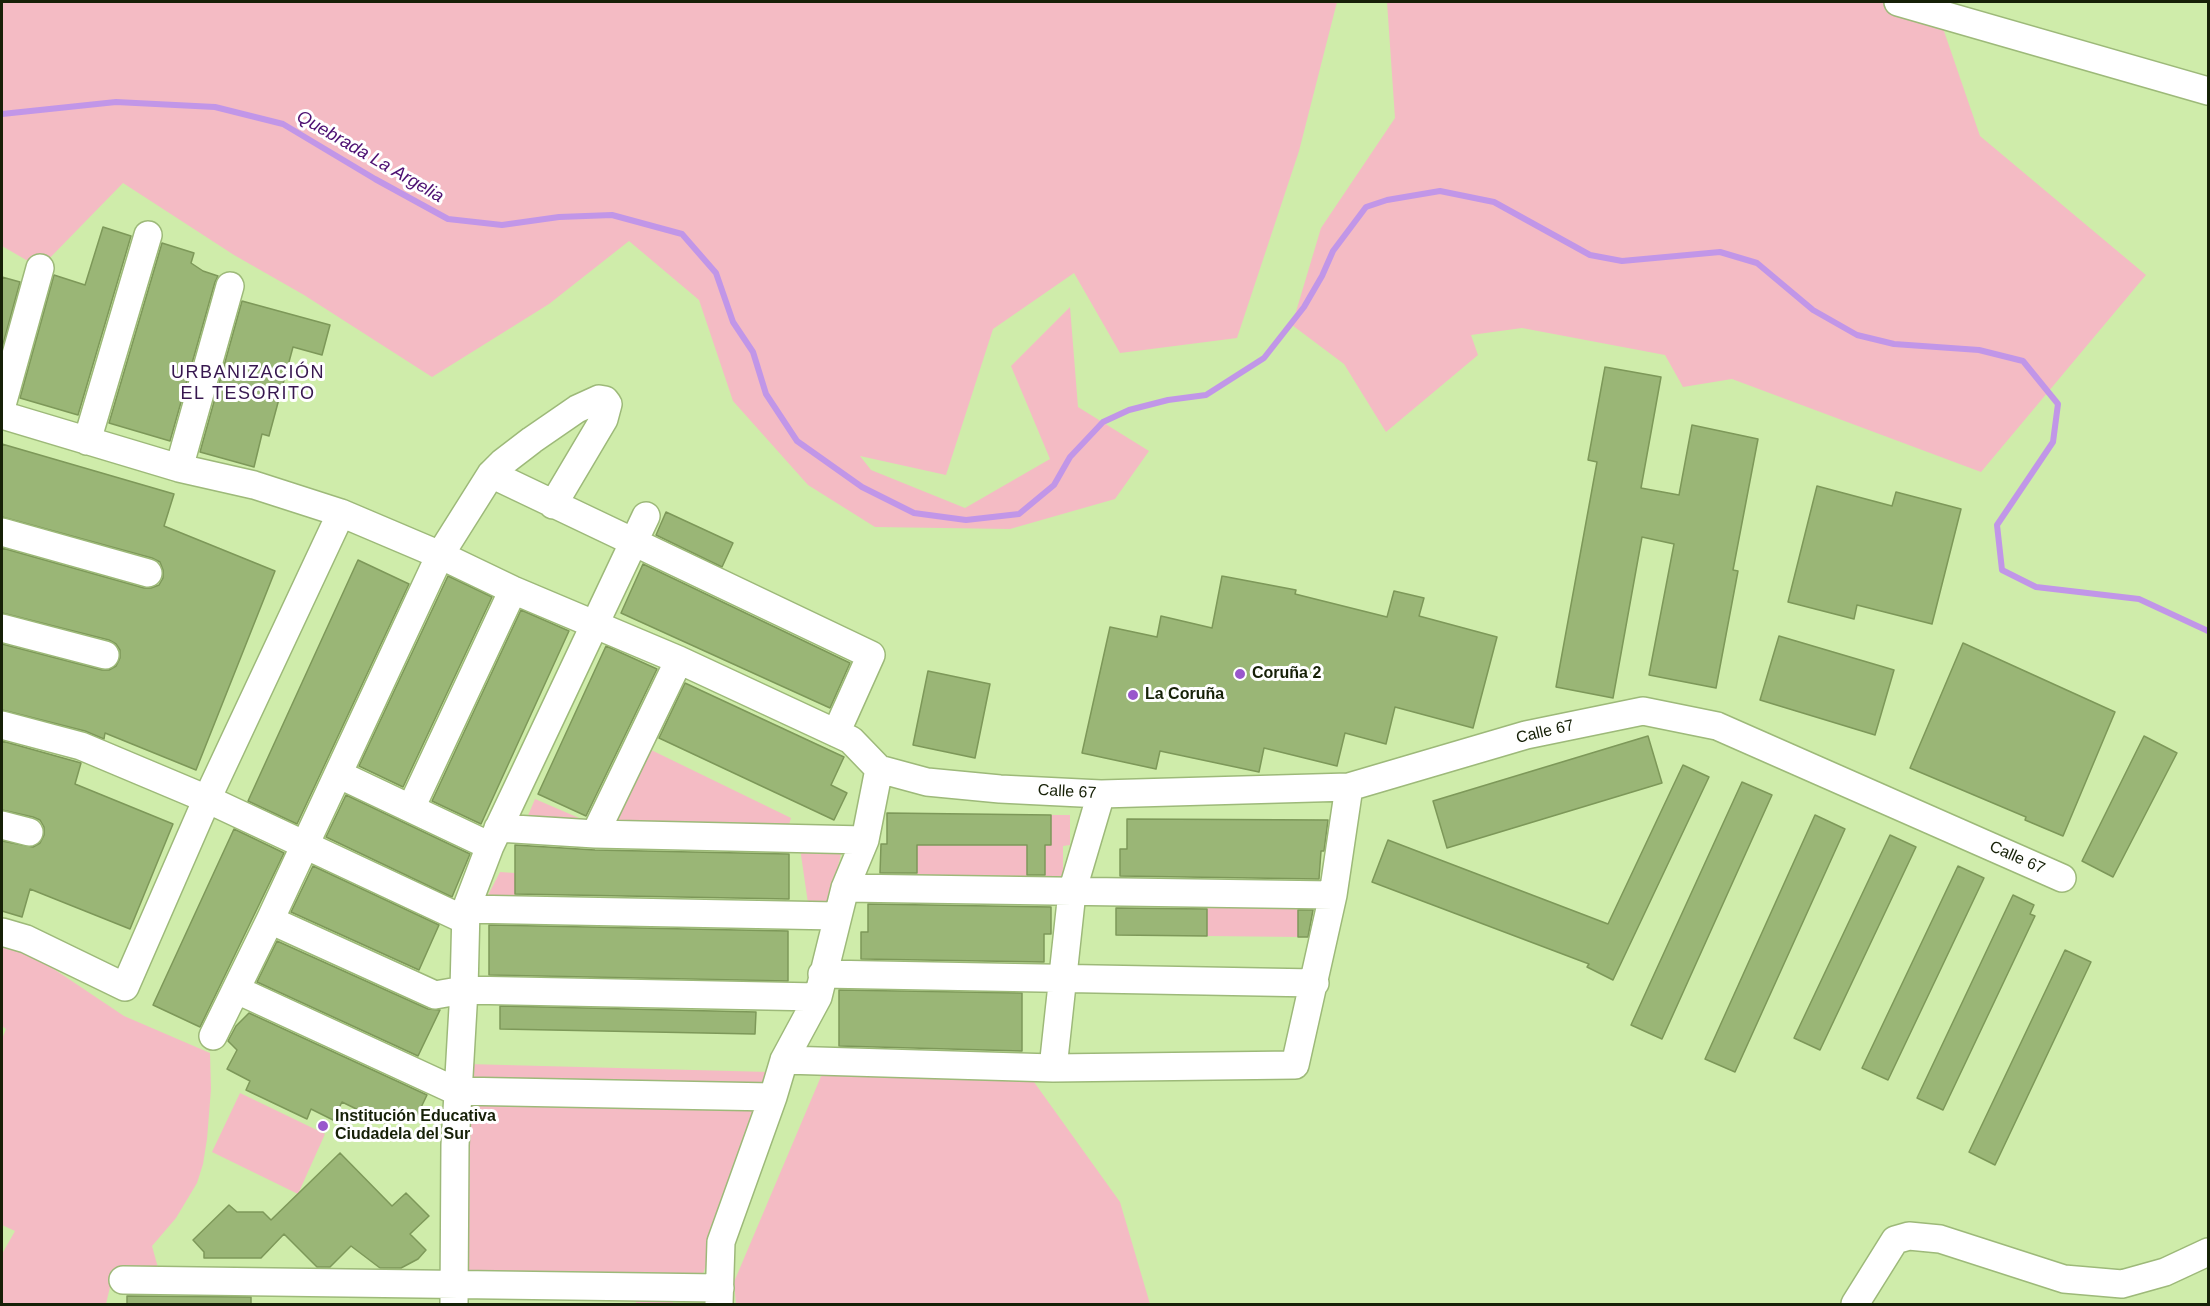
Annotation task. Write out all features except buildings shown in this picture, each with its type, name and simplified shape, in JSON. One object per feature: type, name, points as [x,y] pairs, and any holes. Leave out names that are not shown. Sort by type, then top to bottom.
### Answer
[{"type":"street","points":[[1898,2],[2208,91]]},
{"type":"street","points":[[87,441],[148,235]]},
{"type":"street","points":[[2,405],[40,268]]},
{"type":"street","points":[[179,468],[230,286]]},
{"type":"street","points":[[213,1036],[237,990],[440,555],[491,474],[532,440],[577,409],[598,399],[605,400],[608,404],[604,419],[553,505]]},
{"type":"street","points":[[2,415],[179,468],[254,485],[341,513],[440,555],[513,590],[679,660],[851,740],[879,769],[865,840],[844,888],[820,986],[784,1060],[774,1097],[721,1242],[720,1296],[227,1293],[123,1280]]},
{"type":"street","points":[[491,474],[871,655],[836,733]]},
{"type":"street","points":[[2,932],[26,939],[125,987],[207,800],[341,513]]},
{"type":"street","points":[[454,1295],[456,1091],[464,990],[465,915],[494,837],[646,516]]},
{"type":"street","points":[[2,532],[148,573]]},
{"type":"street","points":[[411,808],[513,590]]},
{"type":"street","points":[[2,628],[105,655]]},
{"type":"street","points":[[595,834],[679,660]]},
{"type":"street","name":"Calle 67","points":[[879,769],[927,782],[1000,789],[1101,794],[1349,787],[1526,735],[1643,711],[1717,726],[2062,878]]},
{"type":"street","points":[[2,725],[81,746],[207,800],[304,847],[465,915],[837,916]]},
{"type":"street","points":[[338,774],[411,808],[494,837],[595,834],[865,840]]},
{"type":"street","points":[[784,1060],[1053,1068],[1295,1065],[1333,895],[1349,787]]},
{"type":"street","points":[[1053,1068],[1072,892],[1101,794]]},
{"type":"street","points":[[2,825],[29,832]]},
{"type":"street","points":[[844,888],[1333,895]]},
{"type":"street","points":[[270,920],[435,995],[464,990],[820,986],[1064,980],[1315,983]]},
{"type":"street","points":[[237,990],[456,1091],[774,1097]]},
{"type":"street","points":[[1854,1305],[1895,1240],[1909,1236],[1940,1239],[2064,1280],[2122,1284],[2165,1272],[2208,1252]]},
{"type":"shaded area","points":[[2,2],[1337,2],[1299,151],[1237,338],[1120,353],[1074,273],[993,329],[946,475],[860,456],[871,470],[965,508],[1050,459],[1011,366],[1070,307],[1078,407],[1149,451],[1115,499],[1010,529],[875,527],[808,485],[733,401],[699,300],[629,241],[549,304],[432,377],[304,295],[234,255],[123,183],[40,268],[2,246]]},
{"type":"shaded area","points":[[1387,2],[1934,2],[1980,136],[2146,275],[1981,472],[1732,379],[1683,387],[1665,355],[1522,328],[1471,335],[1478,355],[1386,432],[1344,364],[1292,325],[1321,228],[1395,118]]},
{"type":"shaded area","points":[[643,746],[791,818],[787,831],[609,827]]},
{"type":"shaded area","points":[[535,799],[593,824],[524,825]]},
{"type":"shaded area","points":[[960,814],[979,814],[979,845],[1027,845],[1027,876],[917,875],[917,844],[960,844]]},
{"type":"shaded area","points":[[1051,815],[1070,815],[1070,845],[1063,846],[1063,876],[1045,876],[1045,845],[1051,845]]},
{"type":"shaded area","points":[[799,841],[842,850],[828,908],[809,910]]},
{"type":"shaded area","points":[[500,872],[515,873],[515,903],[484,903]]},
{"type":"shaded area","points":[[1207,905],[1298,906],[1298,937],[1207,936]]},
{"type":"shaded area","points":[[2,943],[24,949],[124,1016],[210,1053],[211,1089],[203,1164],[197,1183],[176,1218],[152,1246],[160,1275],[114,1270],[106,1304],[2,1304],[2,1254],[15,1231],[2,1225],[2,1039],[6,1029],[2,1026]]},
{"type":"shaded area","points":[[467,1064],[769,1072],[702,1277],[467,1278]]},
{"type":"shaded area","points":[[822,1074],[1034,1082],[1120,1202],[1150,1304],[736,1304],[734,1282]]},
{"type":"shaded area","points":[[240,1093],[325,1134],[298,1194],[212,1152]]},
{"type":"shaded area","points":[[636,1296],[673,1297],[673,1304],[636,1304]]},
{"type":"waterway","name":"Quebrada La Argelia","points":[[2,114],[116,102],[215,107],[283,124],[448,219],[502,225],[559,217],[612,215],[682,234],[716,273],[733,322],[753,352],[766,394],[797,441],[862,487],[914,513],[966,520],[1019,514],[1054,485],[1070,457],[1103,422],[1129,410],[1168,400],[1206,395],[1264,358],[1304,307],[1333,251],[1366,207],[1387,200],[1440,191],[1494,202],[1590,255],[1622,261],[1720,252],[1757,263],[1813,310],[1857,335],[1894,344],[1979,350],[2023,361],[2058,404],[2053,442],[1997,525],[2002,570],[2036,587],[2139,599],[2208,631]]},
{"type":"place","name":"Coruña 2","points":[[1240,674]]},
{"type":"place","name":"La Coruña","points":[[1133,695]]},
{"type":"place","name":"Institución Educativa Ciudadela del Sur","points":[[323,1126]]},
{"type":"district","name":"URBANIZACIÓN EL TESORITO","points":[[248,383]]}]
